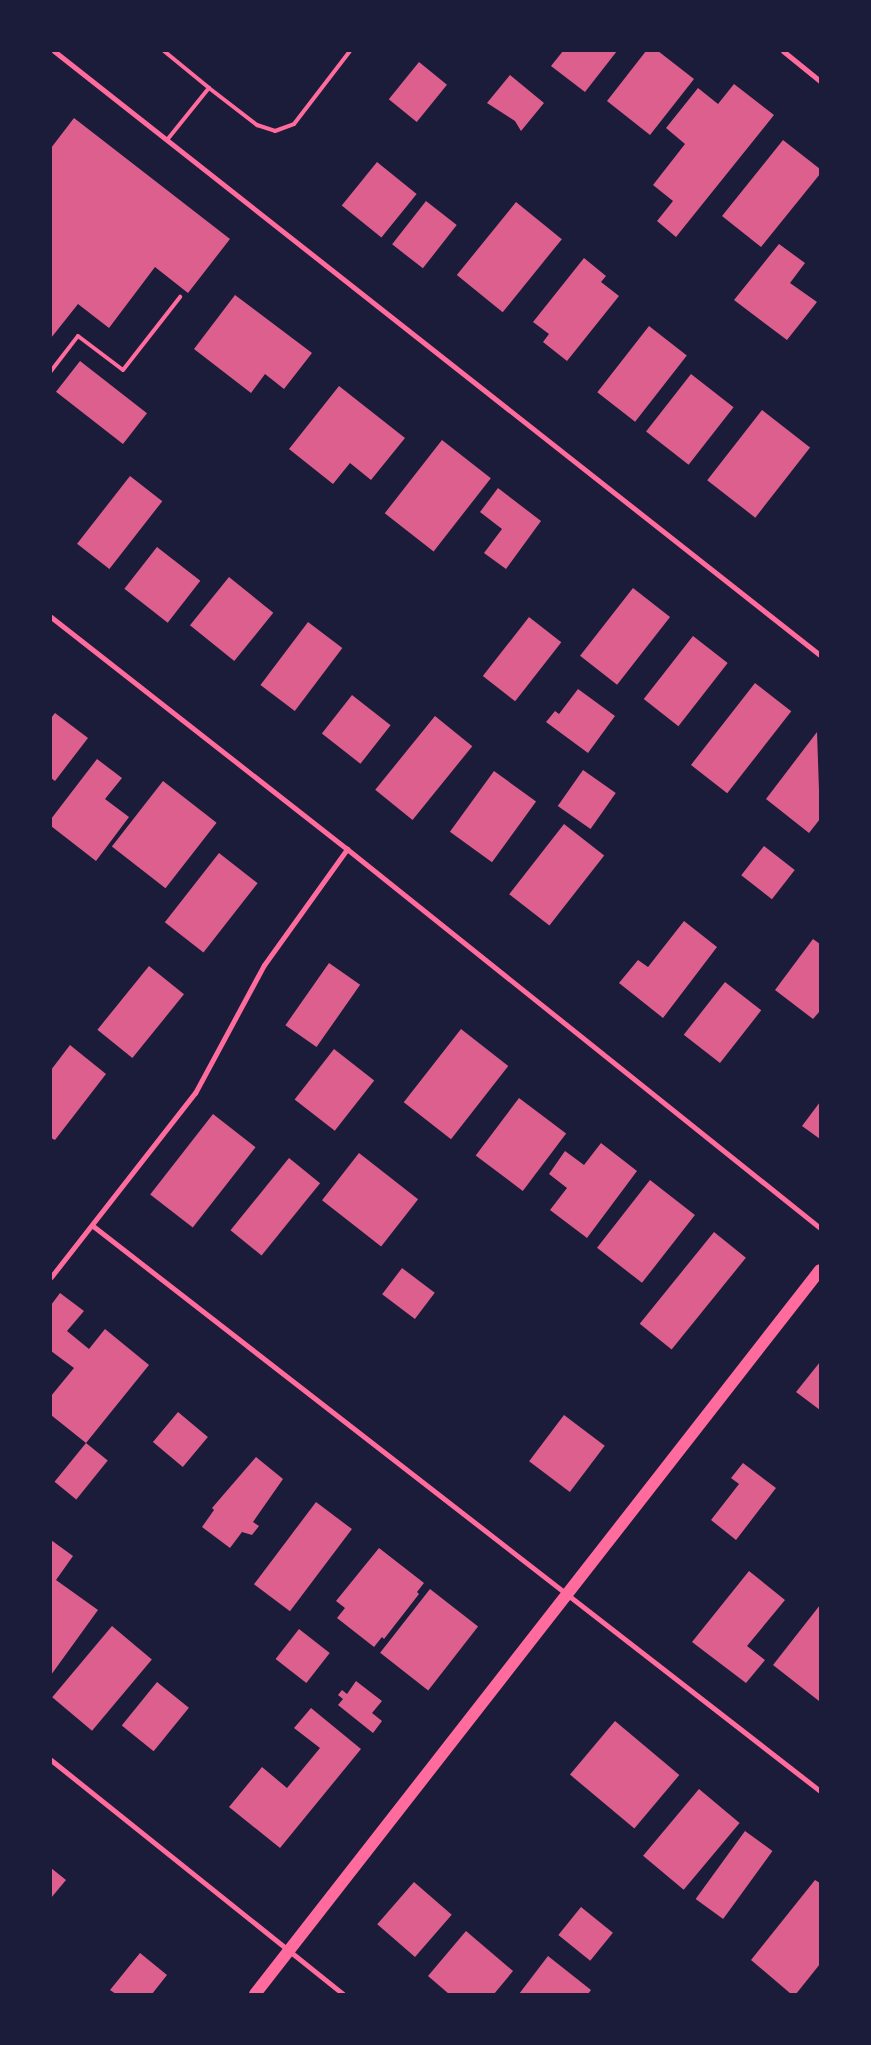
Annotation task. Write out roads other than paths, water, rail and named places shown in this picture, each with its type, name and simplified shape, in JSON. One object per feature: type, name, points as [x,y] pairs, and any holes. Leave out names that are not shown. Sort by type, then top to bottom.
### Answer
[{"type":"main road","points":[[255,1994],[820,1270]]},
{"type":"street","points":[[54,51],[820,655]]},
{"type":"street","points":[[783,51],[820,81]]},
{"type":"street","points":[[51,617],[347,848],[820,1228]]},
{"type":"street","points":[[51,1277],[93,1226],[195,1093],[264,965],[347,848]]},
{"type":"street","points":[[93,1226],[820,1791]]},
{"type":"street","points":[[51,1760],[343,1994]]},
{"type":"lane","points":[[164,51],[257,125],[275,132],[294,124],[350,51]]},
{"type":"lane","points":[[167,140],[209,88]]},
{"type":"lane","points":[[51,371],[78,336],[123,370],[180,297]]}]
